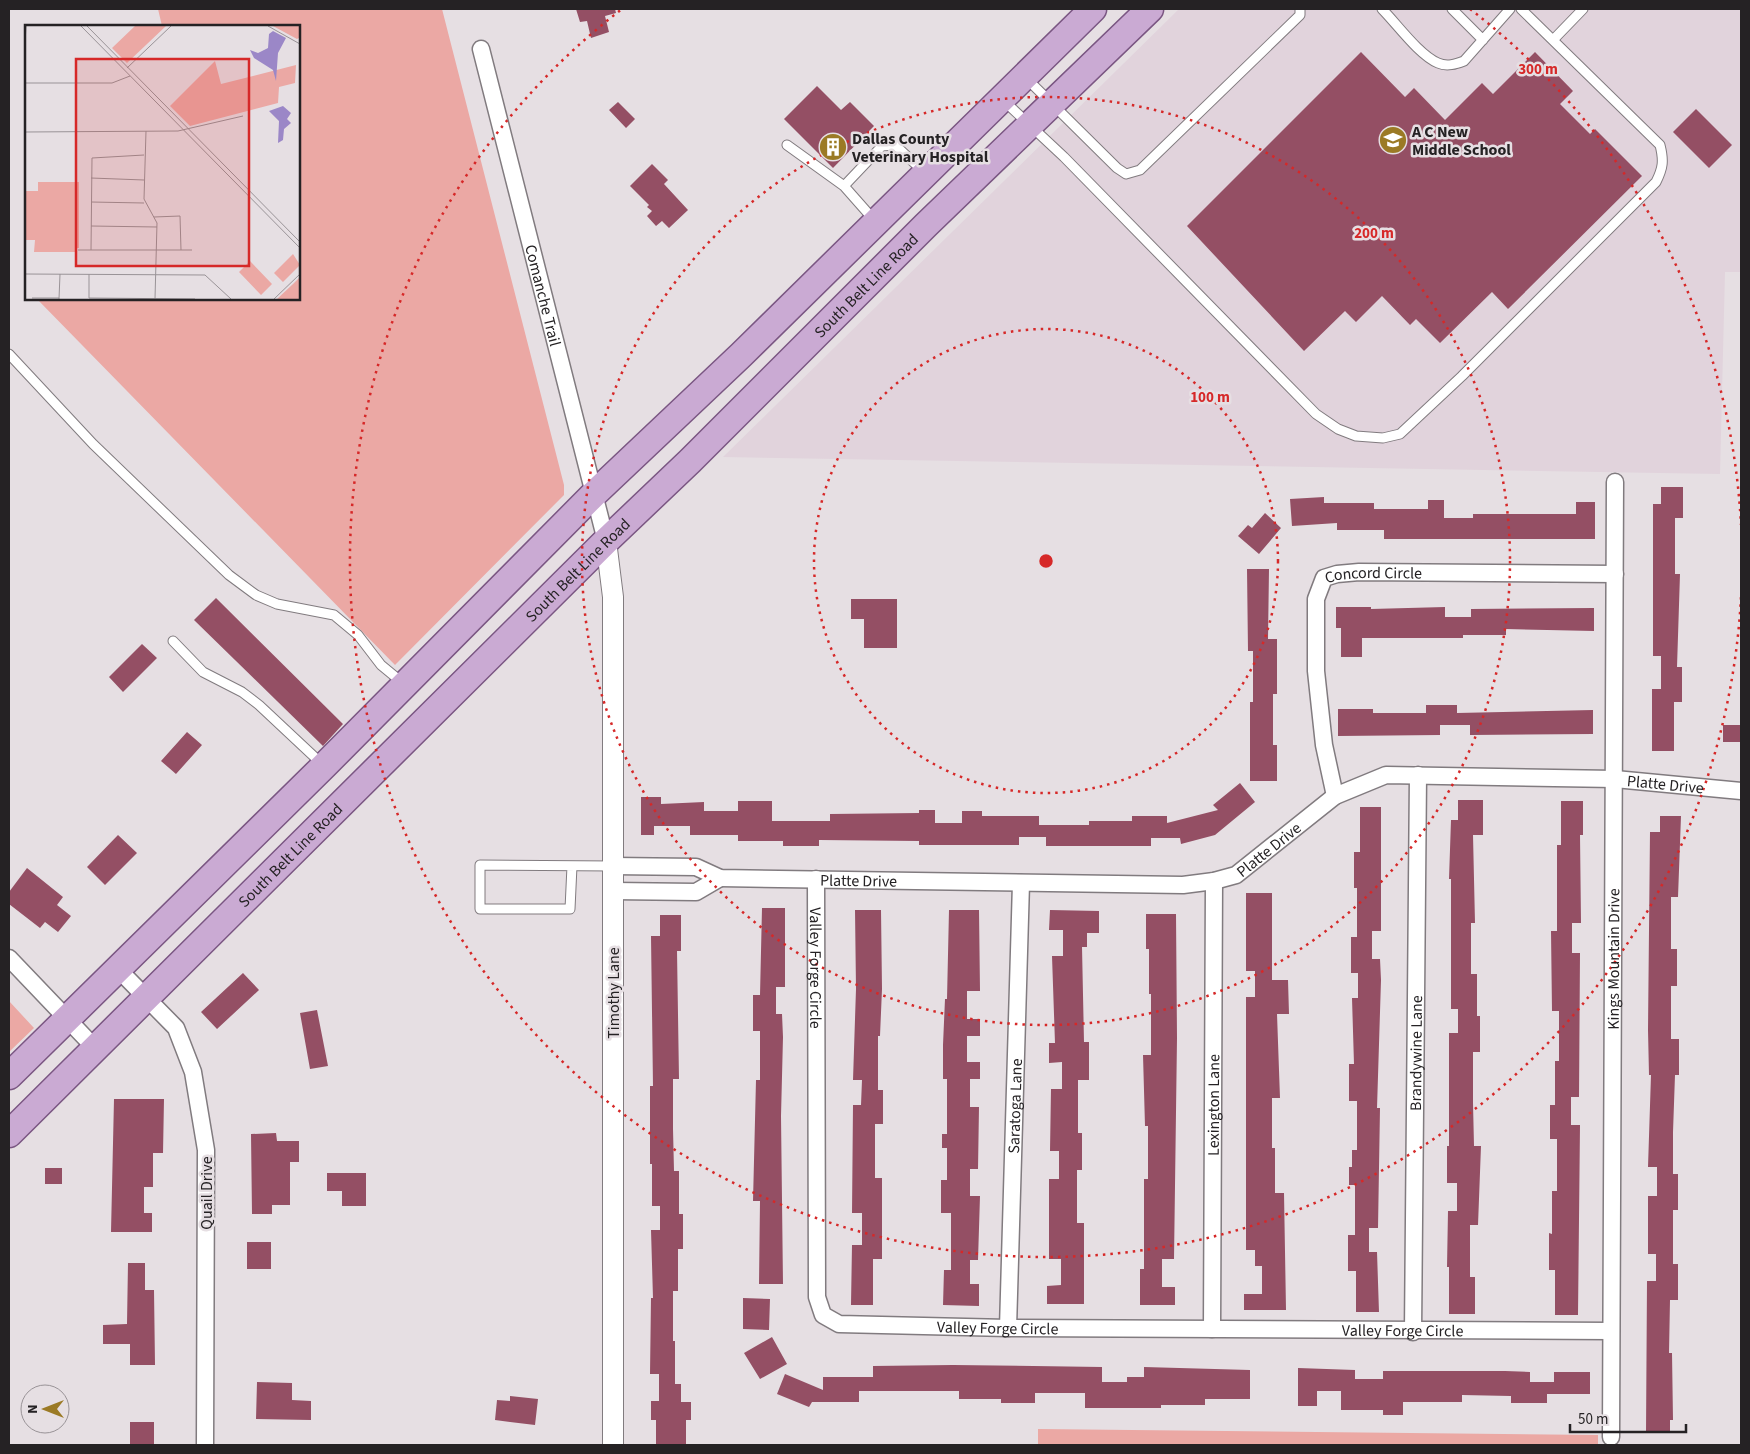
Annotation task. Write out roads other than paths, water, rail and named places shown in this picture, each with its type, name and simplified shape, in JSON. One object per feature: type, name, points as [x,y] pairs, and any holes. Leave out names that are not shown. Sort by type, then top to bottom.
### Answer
[{"type":"main road","points":[[9,1076],[324,766],[594,494],[741,355],[1094,9]]},
{"type":"main road","name":"South Belt Line Road","points":[[9,1134],[94,1047],[349,795],[434,714],[606,541],[690,462],[926,225],[1150,9]]},
{"type":"street","name":"Comanche Trail","points":[[481,50],[606,541]]},
{"type":"street","name":"Kings Mountain Drive","points":[[1611,1437],[1615,482]]},
{"type":"street","name":"Timothy Lane","points":[[606,541],[613,597],[613,1445]]},
{"type":"street","name":"Concord Circle","points":[[1335,796],[1324,745],[1316,671],[1316,599],[1324,578],[1336,574],[1359,572],[1615,574]]},
{"type":"street","name":"Platte Drive","points":[[613,866],[696,867],[720,878],[1183,885],[1214,881],[1236,875],[1335,796],[1386,775],[1615,779],[1741,791]]},
{"type":"street","name":"Brandywine Lane","points":[[1413,1332],[1418,775]]},
{"type":"street","points":[[613,891],[696,892],[720,878]]},
{"type":"street","name":"Valley Forge Circle","points":[[816,879],[817,1297],[823,1315],[839,1324],[1008,1328],[1413,1332],[1611,1331]]},
{"type":"street","name":"Lexington Lane","points":[[1212,1329],[1214,881]]},
{"type":"street","name":"Saratoga Lane","points":[[1008,1328],[1021,883]]},
{"type":"street","points":[[9,958],[94,1047]]},
{"type":"street","name":"Quail Drive","points":[[118,969],[176,1028],[193,1072],[206,1150],[205,1445]]},
{"type":"lane","points":[[1024,76],[1117,168],[1126,174],[1140,170],[1300,15],[1300,9]]},
{"type":"lane","points":[[1382,9],[1428,57],[1440,64],[1454,65],[1464,61],[1510,9]]},
{"type":"lane","points":[[1452,9],[1482,40]]},
{"type":"lane","points":[[1002,98],[1316,414],[1338,429],[1356,436],[1383,438],[1400,434],[1462,376],[1656,182],[1663,169],[1664,161],[1660,145],[1521,9]]},
{"type":"lane","points":[[1553,40],[1583,9]]},
{"type":"lane","points":[[787,145],[844,186],[876,222]]},
{"type":"lane","points":[[844,186],[882,146],[896,145],[925,173]]},
{"type":"lane","points":[[9,354],[93,444],[229,575],[256,595],[277,604],[334,615],[358,635],[381,665],[404,684]]},
{"type":"lane","points":[[173,642],[203,672],[242,692],[259,705],[324,766]]},
{"type":"lane","points":[[572,866],[570,908],[480,909],[480,865],[613,866]]},
{"type":"place","name":"A C New Middle School","points":[[1393,140]]},
{"type":"place","name":"Dallas County Veterinary Hospital","points":[[833,147]]}]
